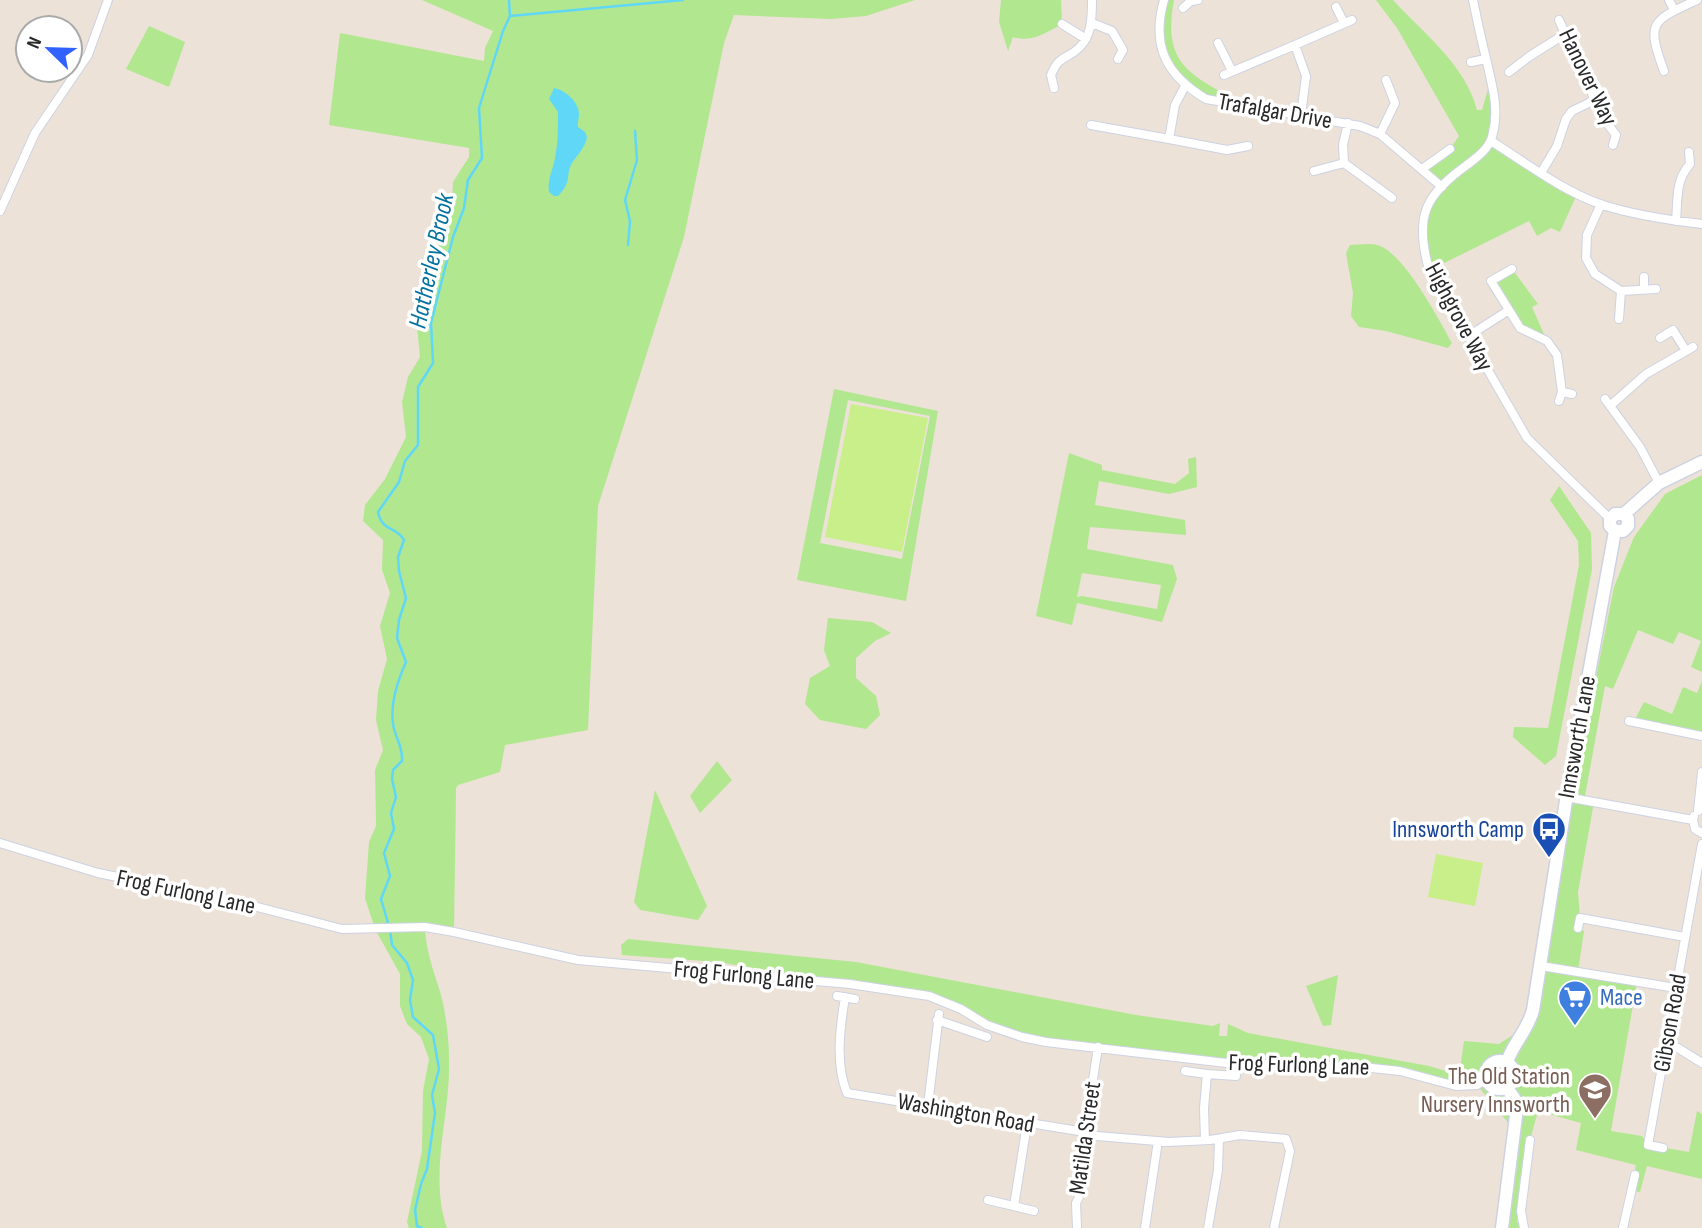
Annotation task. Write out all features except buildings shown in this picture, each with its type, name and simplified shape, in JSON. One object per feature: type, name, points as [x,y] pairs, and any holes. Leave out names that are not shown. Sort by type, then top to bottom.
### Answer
[{"type":"street","points":[[0,211],[35,133],[88,55],[108,0]]},
{"type":"street","points":[[1055,88],[1047,75],[1058,60],[1077,50],[1086,40],[1092,23],[1092,0]]},
{"type":"street","name":"Trafalgar Drive","points":[[1164,0],[1158,20],[1160,43],[1170,68],[1185,86],[1206,99],[1348,123],[1380,134],[1441,187]]},
{"type":"street","points":[[1183,8],[1193,0]]},
{"type":"street","points":[[1483,0],[1473,1],[1496,113],[1491,141],[1577,194],[1601,204],[1702,223]]},
{"type":"street","points":[[1669,0],[1674,10]]},
{"type":"street","points":[[1665,65],[1653,43],[1653,30],[1659,20],[1697,0]]},
{"type":"street","points":[[1218,43],[1228,73],[1348,22],[1336,8]]},
{"type":"street","name":"Hanover Way","points":[[1559,20],[1603,118],[1620,134],[1613,145]]},
{"type":"street","points":[[1092,23],[1112,31],[1127,49],[1118,59]]},
{"type":"street","points":[[1062,24],[1086,40]]},
{"type":"street","points":[[1509,72],[1565,34]]},
{"type":"street","points":[[1295,45],[1306,75],[1301,115]]},
{"type":"street","points":[[1471,62],[1486,59]]},
{"type":"street","points":[[1380,134],[1395,103],[1386,80]]},
{"type":"street","points":[[1169,139],[1175,105],[1185,86]]},
{"type":"street","points":[[1541,173],[1557,145],[1566,119],[1572,111],[1595,100]]},
{"type":"street","points":[[1101,127],[1104,117]]},
{"type":"street","points":[[1344,163],[1343,145],[1348,123]]},
{"type":"street","points":[[1091,125],[1227,150],[1248,146]]},
{"type":"street","name":"Highgrove Way","points":[[1491,141],[1480,155],[1455,173],[1429,203],[1421,224],[1422,244],[1428,266],[1527,438],[1613,525]]},
{"type":"street","points":[[1238,148],[1241,158]]},
{"type":"street","points":[[1422,169],[1450,149]]},
{"type":"street","points":[[1676,220],[1676,194],[1681,174],[1694,165],[1689,152]]},
{"type":"street","points":[[1314,171],[1344,163],[1386,188],[1392,198]]},
{"type":"street","points":[[1601,204],[1587,234],[1586,258],[1595,274],[1621,291],[1656,289]]},
{"type":"street","points":[[1482,286],[1512,269]]},
{"type":"street","points":[[1644,277],[1644,289]]},
{"type":"street","points":[[1491,281],[1520,328],[1546,341],[1557,355],[1560,397],[1572,394]]},
{"type":"street","points":[[1619,319],[1621,291]]},
{"type":"street","points":[[1467,337],[1509,310]]},
{"type":"street","points":[[1660,338],[1673,330],[1689,349],[1646,374],[1607,403],[1640,447],[1659,482],[1702,462]]},
{"type":"street","name":"Innsworth Lane","points":[[1507,1062],[1529,1025],[1541,966],[1566,797],[1613,525],[1623,531],[1628,526],[1628,519],[1624,514],[1659,482]]},
{"type":"street","points":[[1629,720],[1702,736]]},
{"type":"street","points":[[1702,772],[1700,810],[1693,820],[1695,829],[1702,833]]},
{"type":"street","points":[[1566,797],[1693,820]]},
{"type":"street","name":"Frog Furlong Lane","points":[[0,843],[98,873],[234,901],[342,929],[425,927],[591,962],[850,984],[929,996],[961,1009],[987,1025],[1021,1037],[1234,1064],[1400,1071],[1456,1086],[1477,1085],[1486,1078]]},
{"type":"street","name":"Gibson Road","points":[[1645,1155],[1702,844]]},
{"type":"street","points":[[1578,928],[1580,918],[1685,937]]},
{"type":"street","points":[[1541,966],[1676,988]]},
{"type":"street","name":"Washington Road","points":[[855,999],[841,997],[840,1076],[847,1093],[1027,1124],[1158,1142],[1219,1139],[1240,1135],[1286,1139],[1290,1151],[1274,1228]]},
{"type":"street","points":[[928,1105],[938,1017],[987,1037]]},
{"type":"street","points":[[1666,1046],[1678,1048],[1702,1063]]},
{"type":"street","name":"Matilda Street","points":[[1077,1228],[1076,1203],[1079,1197],[1098,1047]]},
{"type":"street","points":[[1499,1060],[1507,1062],[1515,1073],[1512,1083],[1502,1089],[1493,1087],[1486,1078],[1486,1071],[1492,1063],[1499,1060]]},
{"type":"street","points":[[1185,1071],[1236,1076]]},
{"type":"street","points":[[1205,1140],[1207,1074]]},
{"type":"street","points":[[1502,1228],[1517,1116],[1514,1098],[1507,1088]]},
{"type":"street","points":[[1014,1206],[1027,1124]]},
{"type":"street","points":[[1208,1228],[1218,1170],[1219,1139]]},
{"type":"street","points":[[1524,1228],[1521,1211],[1530,1140]]},
{"type":"street","points":[[1145,1228],[1158,1142]]},
{"type":"street","points":[[1648,1145],[1663,1148]]},
{"type":"street","points":[[1623,1228],[1635,1175]]},
{"type":"street","points":[[1621,1189],[1632,1191]]},
{"type":"street","points":[[988,1200],[1034,1211]]},
{"type":"green space","points":[[422,0],[915,0],[866,16],[831,19],[734,15],[724,43],[684,237],[598,506],[588,730],[505,745],[500,772],[458,785],[456,788],[454,932],[425,928],[429,954],[443,1002],[448,1043],[449,1080],[440,1165],[442,1207],[447,1228],[409,1228],[407,1222],[422,1151],[423,1091],[429,1059],[421,1037],[407,1024],[400,1006],[400,974],[375,929],[365,898],[369,842],[376,826],[375,770],[383,750],[376,720],[378,691],[387,659],[380,626],[390,593],[382,570],[383,540],[363,521],[365,505],[385,479],[406,437],[402,402],[408,377],[420,357],[417,326],[419,302],[435,266],[441,234],[452,202],[453,182],[469,157],[469,148],[329,125],[340,33],[484,61],[485,48],[493,31]]},
{"type":"green space","points":[[1001,0],[1061,0],[1062,24],[1032,38],[1013,37],[1008,51],[999,22]]},
{"type":"green space","points":[[1164,0],[1174,0],[1172,41],[1177,55],[1186,67],[1197,77],[1245,105],[1206,99],[1185,86],[1160,43]]},
{"type":"green space","points":[[1376,0],[1393,0],[1442,50],[1463,78],[1477,110],[1482,110],[1491,79],[1496,100],[1491,141],[1577,194],[1560,232],[1551,228],[1537,236],[1529,221],[1430,270],[1421,224],[1441,187],[1422,169],[1450,149],[1459,136],[1397,28]]},
{"type":"green space","points":[[149,26],[185,42],[169,87],[126,69]]},
{"type":"green space","points":[[1350,245],[1377,245],[1398,260],[1419,288],[1452,343],[1448,348],[1386,331],[1359,327],[1351,316],[1353,293],[1346,253]]},
{"type":"green space","points":[[1512,269],[1538,304],[1532,307],[1547,341],[1520,328],[1491,281]]},
{"type":"green space","points":[[834,389],[938,411],[906,601],[797,580]],"holes":[[[848,400],[930,416],[902,559],[820,543]]]},
{"type":"green space","points":[[851,404],[928,418],[902,552],[825,537]]},
{"type":"green space","points":[[1069,453],[1102,465],[1102,470],[1175,484],[1189,473],[1188,459],[1196,457],[1197,487],[1169,494],[1099,481],[1095,505],[1185,520],[1186,535],[1090,527],[1087,549],[1173,565],[1177,579],[1162,622],[1077,603],[1072,625],[1036,616]],"holes":[[[1082,573],[1161,585],[1157,609],[1077,597]]]},
{"type":"green space","points":[[1702,475],[1702,672],[1691,667],[1701,641],[1679,632],[1673,644],[1638,630],[1613,689],[1605,686],[1585,796],[1573,793],[1614,587],[1634,537],[1665,494]]},
{"type":"green space","points":[[1559,486],[1591,533],[1592,569],[1556,756],[1545,765],[1513,737],[1514,727],[1548,728],[1579,565],[1578,541],[1550,500]]},
{"type":"green space","points":[[828,618],[872,622],[891,633],[875,641],[856,658],[856,678],[876,696],[880,715],[866,729],[820,720],[805,704],[810,678],[830,666],[824,650]]},
{"type":"green space","points":[[1702,681],[1702,736],[1633,723],[1644,702],[1672,714],[1683,687],[1697,693]]},
{"type":"green space","points":[[717,761],[732,780],[700,813],[690,796]]},
{"type":"green space","points":[[655,790],[707,906],[698,920],[640,910],[634,902]]},
{"type":"green space","points":[[1566,797],[1594,802],[1578,892],[1578,928],[1584,931],[1578,971],[1637,982],[1611,1131],[1642,1136],[1648,1145],[1689,1152],[1697,1111],[1702,1114],[1702,1179],[1647,1166],[1640,1192],[1631,1191],[1636,1165],[1576,1150],[1581,1123],[1538,1111],[1530,1140],[1525,1139],[1527,1145],[1522,1168],[1523,1179],[1520,1179],[1517,1223],[1520,1223],[1521,1228],[1504,1228],[1515,1131],[1477,1085],[1456,1086],[1400,1071],[1235,1064],[1022,1037],[929,996],[718,962],[622,955],[621,945],[628,939],[856,962],[1136,1015],[1213,1026],[1220,1023],[1219,1036],[1227,1036],[1228,1024],[1248,1033],[1429,1066],[1459,1075],[1464,1041],[1499,1044],[1516,1033],[1522,1037]],"holes":[[[1499,1061],[1510,1064],[1515,1073],[1512,1083],[1502,1089],[1493,1087],[1486,1078],[1489,1067]]]},
{"type":"green space","points":[[1436,854],[1483,863],[1475,906],[1428,897]]},
{"type":"green space","points":[[1338,975],[1331,1025],[1323,1026],[1306,986]]},
{"type":"water","points":[[554,88],[574,101],[579,114],[578,127],[587,137],[570,167],[566,186],[558,196],[549,192],[558,135],[558,112],[549,99]]},
{"type":"waterway","name":"Hatherley Brook","points":[[422,1228],[417,1226],[415,1210],[427,1169],[435,1113],[432,1095],[439,1069],[433,1035],[413,1017],[410,1000],[413,980],[407,963],[392,945],[381,899],[390,876],[384,853],[394,829],[391,813],[396,797],[393,770],[402,761],[392,715],[395,691],[406,662],[397,638],[406,598],[398,557],[404,540],[383,523],[378,512],[399,482],[405,461],[418,445],[418,387],[433,363],[431,323],[453,237],[464,208],[468,180],[482,158],[479,108],[510,16],[509,0]]},
{"type":"waterway","points":[[510,16],[683,0]]},
{"type":"waterway","points":[[628,245],[630,221],[625,200],[637,160],[635,131]]},
{"type":"place","name":"Innsworth Camp","points":[[1549,859]]},
{"type":"place","name":"Mace","points":[[1575,1027]]},
{"type":"place","name":"The Old Station Nursery Innsworth","points":[[1595,1120]]}]
